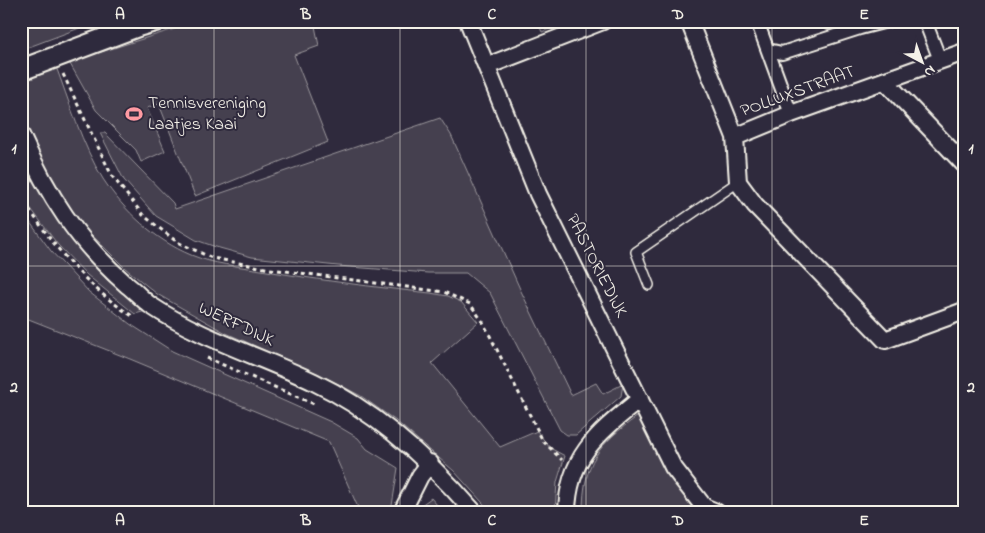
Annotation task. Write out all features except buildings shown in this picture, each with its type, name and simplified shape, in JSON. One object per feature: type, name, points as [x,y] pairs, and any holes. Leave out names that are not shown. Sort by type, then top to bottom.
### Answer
[{"type":"street","points":[[21,70],[155,21]]},
{"type":"street","name":"PASTORIEDIJK","points":[[468,21],[538,194],[673,467],[704,507],[716,512]]},
{"type":"street","points":[[487,66],[602,21]]},
{"type":"street","name":"POLLUXSTRAAT","points":[[689,21],[735,137],[791,114],[964,52]]},
{"type":"street","points":[[757,21],[791,114]]},
{"type":"street","points":[[768,50],[782,54],[856,24],[887,21]]},
{"type":"street","points":[[926,21],[940,60]]},
{"type":"street","points":[[885,81],[964,164]]},
{"type":"street","name":"WERFDIJK","points":[[21,136],[38,173],[67,220],[107,267],[150,304],[206,336],[314,382],[342,396],[388,428],[430,464],[474,512]]},
{"type":"street","points":[[735,137],[738,182],[755,205],[884,340],[964,311]]},
{"type":"street","points":[[567,512],[567,496],[574,471],[589,444],[640,399]]},
{"type":"street","points":[[402,512],[420,476],[430,464]]},
{"type":"lane","points":[[649,285],[636,252],[738,182]]},
{"type":"path","points":[[55,58],[112,176],[143,215],[177,242],[212,258],[270,270],[444,292],[470,304],[483,322],[543,441],[574,471]]},
{"type":"shaded area","points":[[21,21],[98,21],[21,50]]},
{"type":"shaded area","points":[[200,21],[314,21],[319,46],[294,55],[328,142],[195,196],[159,104],[147,108],[165,151],[141,162],[136,150],[96,110],[69,62]]},
{"type":"shaded area","points":[[537,21],[570,21],[542,32]]},
{"type":"shaded area","points":[[55,64],[82,137],[103,179],[111,191],[141,223],[178,249],[216,263],[366,286],[430,293],[448,296],[461,302],[478,322],[432,363],[500,447],[537,431],[550,448],[565,456],[557,482],[555,512],[491,512],[454,471],[396,421],[361,396],[319,374],[226,333],[157,294],[125,268],[82,225],[57,190],[21,119],[21,81]]},
{"type":"shaded area","points":[[440,118],[451,135],[520,289],[571,395],[596,383],[603,394],[623,384],[621,396],[576,435],[567,435],[560,430],[490,293],[466,273],[428,273],[252,257],[196,240],[156,216],[124,180],[100,133],[105,133],[173,203],[175,209]]},
{"type":"shaded area","points":[[21,158],[60,224],[107,280],[146,311],[135,314],[87,275],[58,245],[21,193]]},
{"type":"shaded area","points":[[21,210],[51,251],[89,292],[130,324],[172,351],[331,422],[358,438],[367,449],[398,468],[391,512],[360,512],[329,442],[21,316]]},
{"type":"shaded area","points":[[638,416],[665,467],[698,512],[583,512],[586,480],[596,456],[603,445]]},
{"type":"shaded area","points":[[431,498],[443,512],[415,512],[417,508]]},
{"type":"place","name":"Tennisvereniging Laatjes Kaai","points":[[134,114]]}]
